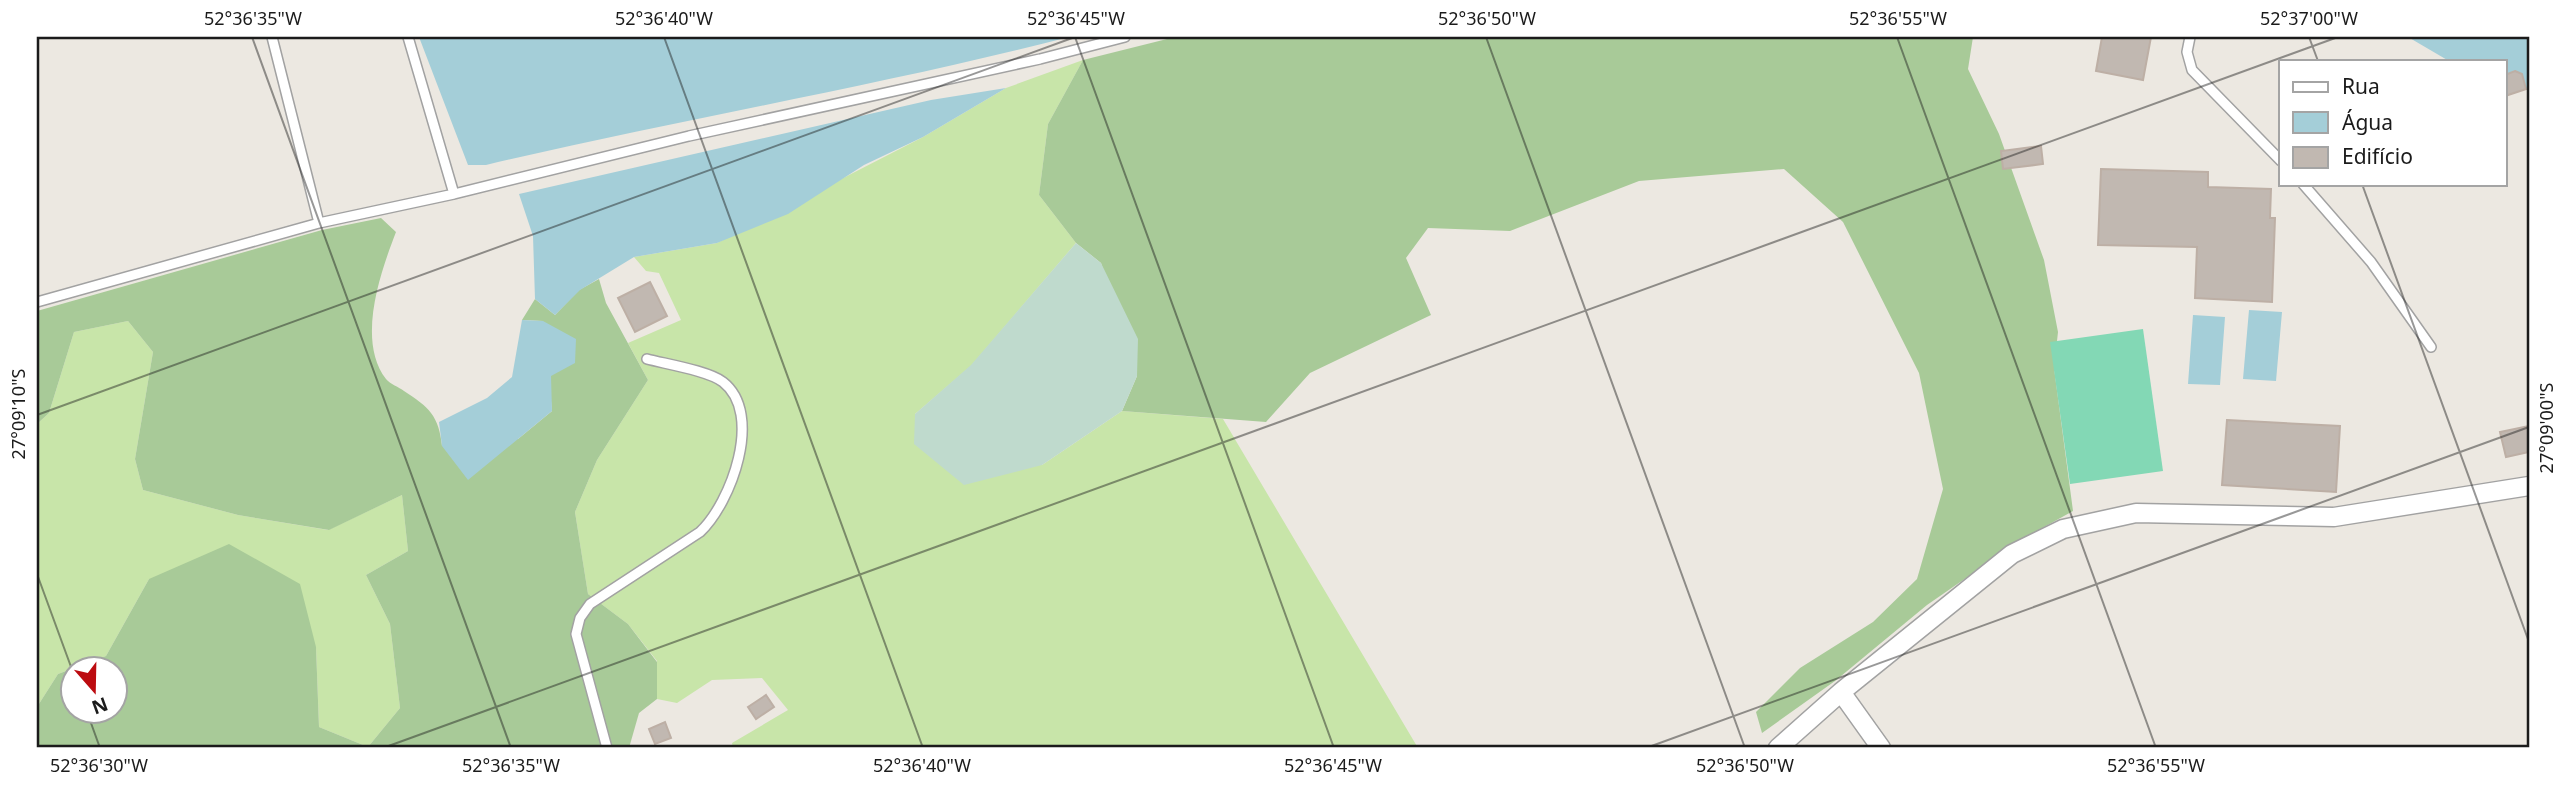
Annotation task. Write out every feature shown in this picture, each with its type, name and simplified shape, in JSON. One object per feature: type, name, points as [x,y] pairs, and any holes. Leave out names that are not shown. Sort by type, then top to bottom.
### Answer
[{"type":"street","points":[[1778,748],[1841,692],[2012,554],[2063,529],[2136,513],[2334,517],[2529,486]]},
{"type":"street","points":[[1841,692],[1881,748]]},
{"type":"lane","points":[[272,37],[319,223]]},
{"type":"lane","points":[[408,37],[454,194]]},
{"type":"lane","points":[[37,302],[319,223],[454,194],[689,136],[1040,59],[1125,37]]},
{"type":"lane","points":[[2190,37],[2187,52],[2192,70],[2279,159]]},
{"type":"lane","points":[[2305,186],[2371,262],[2431,346]]},
{"type":"lane","points":[[607,748],[576,634],[580,618],[590,604],[701,532],[714,519],[744,438],[742,412],[731,389],[720,379],[647,359]]},
{"type":"green space","points":[[1175,37],[1973,37],[1968,69],[1999,134],[2044,260],[2058,332],[2054,368],[2073,511],[2021,540],[1927,605],[1835,681],[1762,733],[1756,712],[1800,668],[1873,622],[1917,579],[1943,489],[1919,373],[1843,222],[1784,169],[1639,181],[1510,231],[1428,228],[1406,258],[1431,315],[1310,373],[1266,422],[1122,411],[1137,376],[1101,263],[1076,243],[1039,195],[1048,124],[1083,60]]},
{"type":"green space","points":[[1083,60],[1048,124],[1039,195],[1076,243],[971,366],[915,414],[1042,465],[1122,411],[1223,419],[1418,748],[733,748],[732,743],[788,710],[762,678],[712,680],[677,703],[657,699],[657,661],[628,624],[588,594],[575,512],[597,460],[648,380],[628,343],[681,320],[659,273],[646,271],[634,257],[717,243],[923,137],[1006,88]]},
{"type":"green space","points":[[381,218],[396,232],[378,285],[374,306],[373,345],[377,363],[386,379],[420,402],[431,413],[438,427],[442,446],[518,439],[552,411],[543,321],[522,320],[535,299],[555,315],[579,290],[599,279],[606,303],[648,380],[597,460],[575,512],[588,594],[628,624],[657,662],[657,699],[639,713],[629,748],[37,748],[37,707],[60,673],[60,726],[130,726],[130,656],[106,656],[149,579],[229,544],[300,584],[316,647],[319,727],[368,747],[400,708],[390,624],[366,575],[408,551],[402,495],[329,530],[238,515],[143,490],[135,459],[153,352],[128,321],[74,332],[49,413],[37,424],[37,311],[322,230]]},
{"type":"green space","points":[[1076,243],[1101,263],[1138,339],[1137,376],[1122,411],[1042,465],[964,485],[914,444],[915,414],[971,365]]},
{"type":"green space","points":[[128,321],[153,352],[135,459],[143,490],[238,515],[328,530],[402,495],[408,551],[366,575],[390,624],[400,708],[368,747],[319,727],[316,647],[149,579],[106,656],[60,656],[60,673],[37,707],[37,424],[49,413],[74,332]]},
{"type":"green space","points":[[2143,329],[2163,471],[2070,484],[2050,342]]},
{"type":"water","points":[[419,37],[1069,37],[924,72],[486,165],[468,165]]},
{"type":"water","points":[[2408,37],[2529,37],[2529,89],[2506,83],[2506,60],[2447,60]]},
{"type":"water","points":[[1006,88],[923,137],[864,165],[788,214],[717,243],[634,257],[580,290],[555,315],[535,299],[533,236],[519,194],[931,100]]},
{"type":"water","points":[[2249,310],[2282,312],[2276,381],[2243,379]]},
{"type":"water","points":[[2193,315],[2225,317],[2220,385],[2188,384]]},
{"type":"water","points":[[522,320],[543,321],[576,339],[575,363],[551,376],[552,411],[468,480],[442,446],[439,422],[487,398],[512,377]]},
{"type":"building","points":[[2102,37],[2151,37],[2143,80],[2096,71]]},
{"type":"building","points":[[2515,71],[2522,74],[2526,89],[2506,96],[2506,75]]},
{"type":"building","points":[[2041,146],[2043,164],[2003,169],[2001,151]]},
{"type":"building","points":[[2101,169],[2208,172],[2208,187],[2271,189],[2270,218],[2275,218],[2272,302],[2195,298],[2197,247],[2098,245]]},
{"type":"building","points":[[650,282],[667,316],[635,332],[618,298]]},
{"type":"building","points":[[2227,420],[2340,426],[2336,492],[2222,485]]},
{"type":"building","points":[[2529,426],[2529,452],[2506,457],[2500,432]]},
{"type":"building","points":[[766,695],[774,707],[756,719],[748,707]]},
{"type":"building","points":[[665,722],[671,738],[655,744],[649,729]]}]
